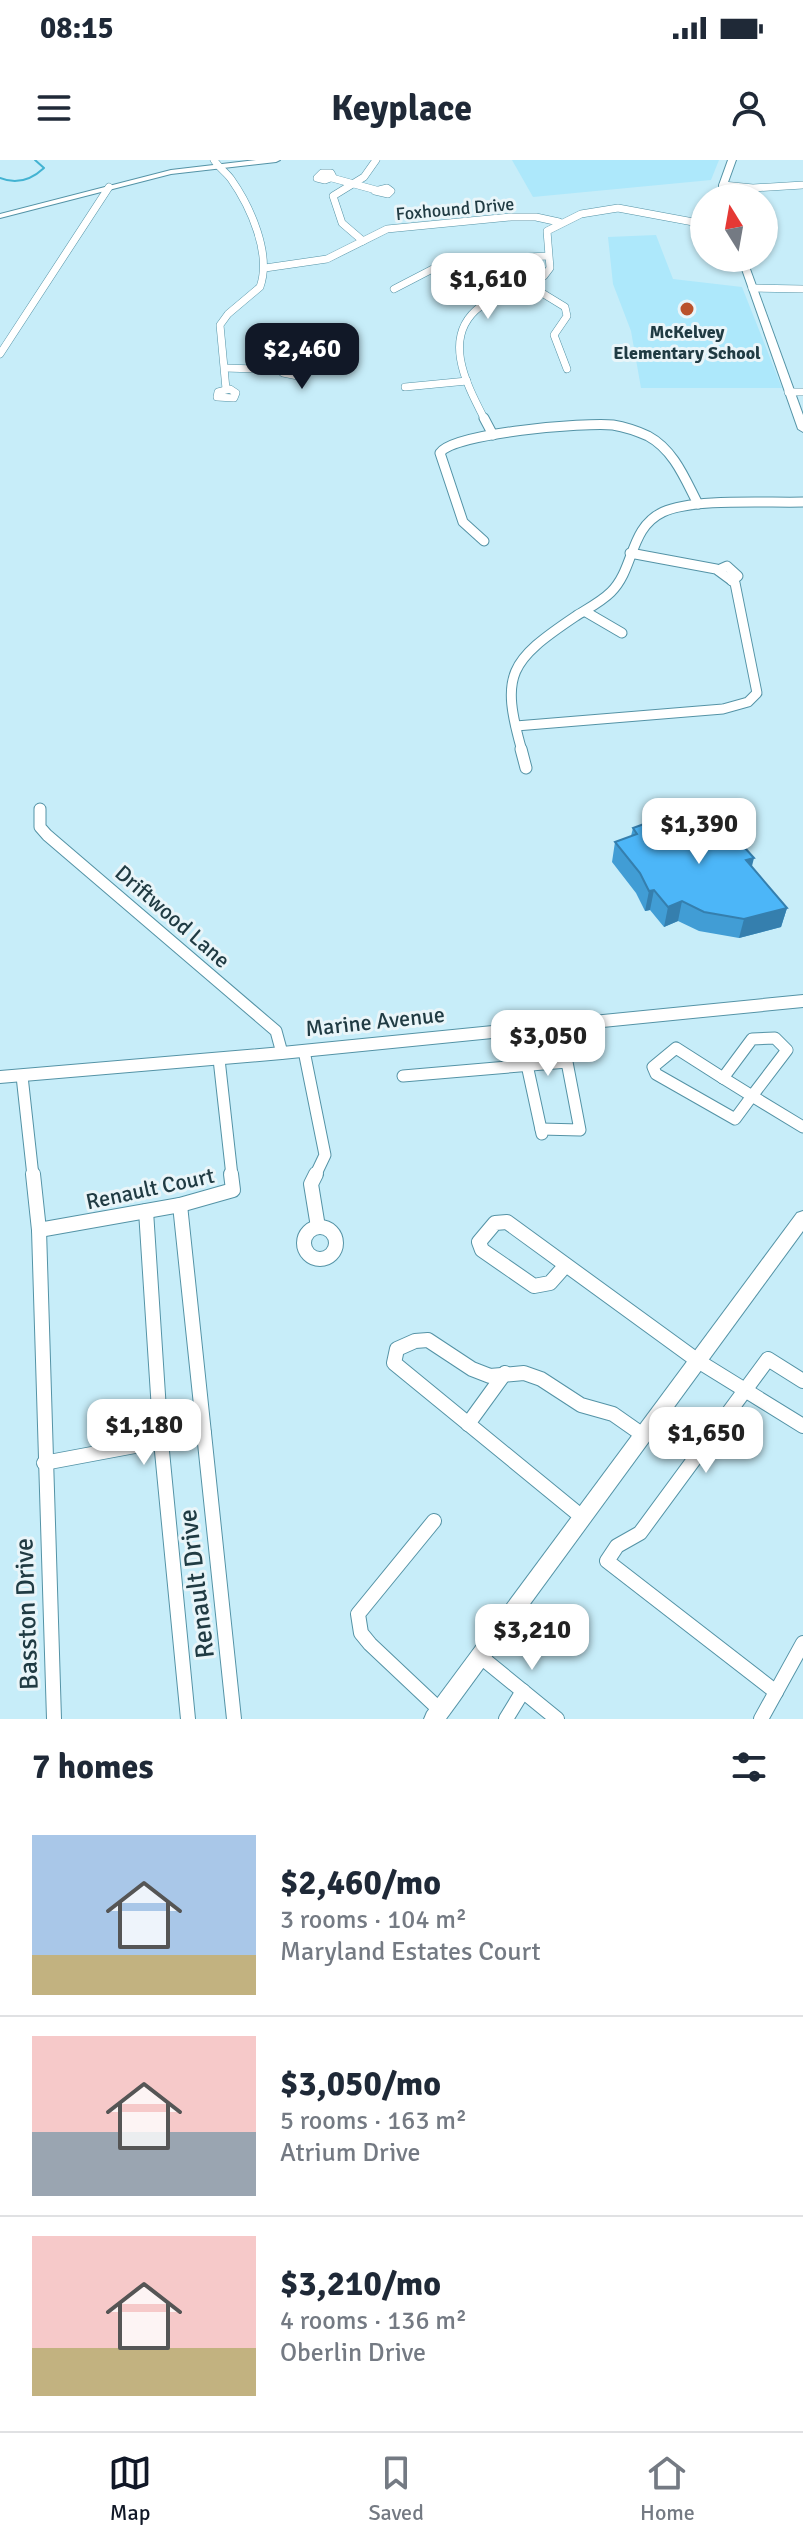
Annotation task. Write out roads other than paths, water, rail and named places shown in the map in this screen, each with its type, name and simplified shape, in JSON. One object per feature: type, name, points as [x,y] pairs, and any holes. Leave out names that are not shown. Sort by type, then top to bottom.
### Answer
[{"type":"main road","points":[[0,216],[215,163],[276,160]]},
{"type":"main road","points":[[723,184],[732,160]]},
{"type":"main road","points":[[747,272],[803,429]]},
{"type":"main road","name":"Marine Avenue","points":[[0,1077],[304,1051],[803,1001]]},
{"type":"main road","points":[[437,1715],[803,1218]]},
{"type":"street","points":[[363,241],[349,234],[333,201],[338,191],[373,170],[376,160]]},
{"type":"street","points":[[228,162],[231,172],[228,174]]},
{"type":"street","points":[[215,163],[228,174],[247,207],[265,268],[259,289],[222,320],[219,331],[226,389]]},
{"type":"street","points":[[332,178],[376,190]]},
{"type":"street","points":[[778,186],[803,185]]},
{"type":"street","points":[[0,354],[109,187]]},
{"type":"street","points":[[493,435],[457,352],[460,327],[480,307],[544,276],[550,268],[547,231],[559,222],[597,210],[621,209],[690,221]]},
{"type":"street","name":"Foxhound Drive","points":[[265,268],[327,259],[381,232],[406,227],[511,217],[559,222]]},
{"type":"street","points":[[394,289],[448,261],[548,256]]},
{"type":"street","points":[[529,285],[565,307],[567,316],[554,335],[567,369]]},
{"type":"street","points":[[752,288],[803,289]]},
{"type":"street","points":[[225,368],[283,370]]},
{"type":"street","points":[[405,387],[467,381]]},
{"type":"street","points":[[788,392],[803,392]]},
{"type":"street","points":[[484,541],[466,527],[456,509],[440,453],[457,441],[608,425],[640,432],[671,457],[698,504]]},
{"type":"street","points":[[526,768],[510,702],[510,678],[515,668],[533,647],[586,612],[619,582],[640,530],[655,515],[679,506],[698,504],[803,502]]},
{"type":"street","points":[[516,726],[723,709],[748,702],[757,693],[736,586],[732,581],[718,570],[630,553]]},
{"type":"street","points":[[586,612],[622,633]]},
{"type":"street","name":"Driftwood Lane","points":[[40,809],[40,827],[47,835],[276,1031],[282,1053]]},
{"type":"street","points":[[403,1076],[527,1064],[567,1062],[580,1130],[541,1132],[527,1064],[519,1028]]},
{"type":"street","points":[[723,1078],[752,1039],[775,1038],[787,1050],[754,1097],[735,1119],[656,1074],[653,1067],[676,1048],[723,1078],[754,1097],[803,1127]]},
{"type":"street","points":[[304,1051],[325,1155],[311,1184],[318,1227]]},
{"type":"street","name":"Renault Court","points":[[39,1230],[180,1205],[233,1190],[219,1059]]},
{"type":"street","name":"Basston Drive","points":[[22,1076],[39,1230],[54,1719]]},
{"type":"street","name":"Renault Drive","points":[[180,1205],[234,1719]]},
{"type":"street","name":"Renault Drive","points":[[146,1211],[161,1441],[188,1719]]},
{"type":"street","points":[[566,1265],[550,1283],[534,1286],[482,1250],[479,1242],[495,1223],[503,1221],[566,1265],[698,1361],[803,1426]]},
{"type":"street","points":[[582,1517],[394,1363],[397,1349],[415,1341],[428,1340],[472,1369],[490,1376],[524,1373],[541,1379],[581,1405],[613,1414],[643,1435]]},
{"type":"street","points":[[776,1692],[607,1561],[617,1546],[640,1533],[768,1359],[803,1381]]},
{"type":"street","points":[[468,1424],[505,1373]]},
{"type":"street","points":[[44,1463],[204,1433]]},
{"type":"street","points":[[434,1521],[358,1614],[361,1633],[437,1715]]},
{"type":"street","points":[[761,1719],[803,1643]]},
{"type":"street","points":[[481,1657],[557,1719]]},
{"type":"street","points":[[506,1719],[523,1691]]},
{"type":"waterway","points":[[0,178],[18,181],[34,176],[44,168],[35,160]]},
{"type":"place","name":"McKelvey Elementary School","points":[[687,309]]}]
